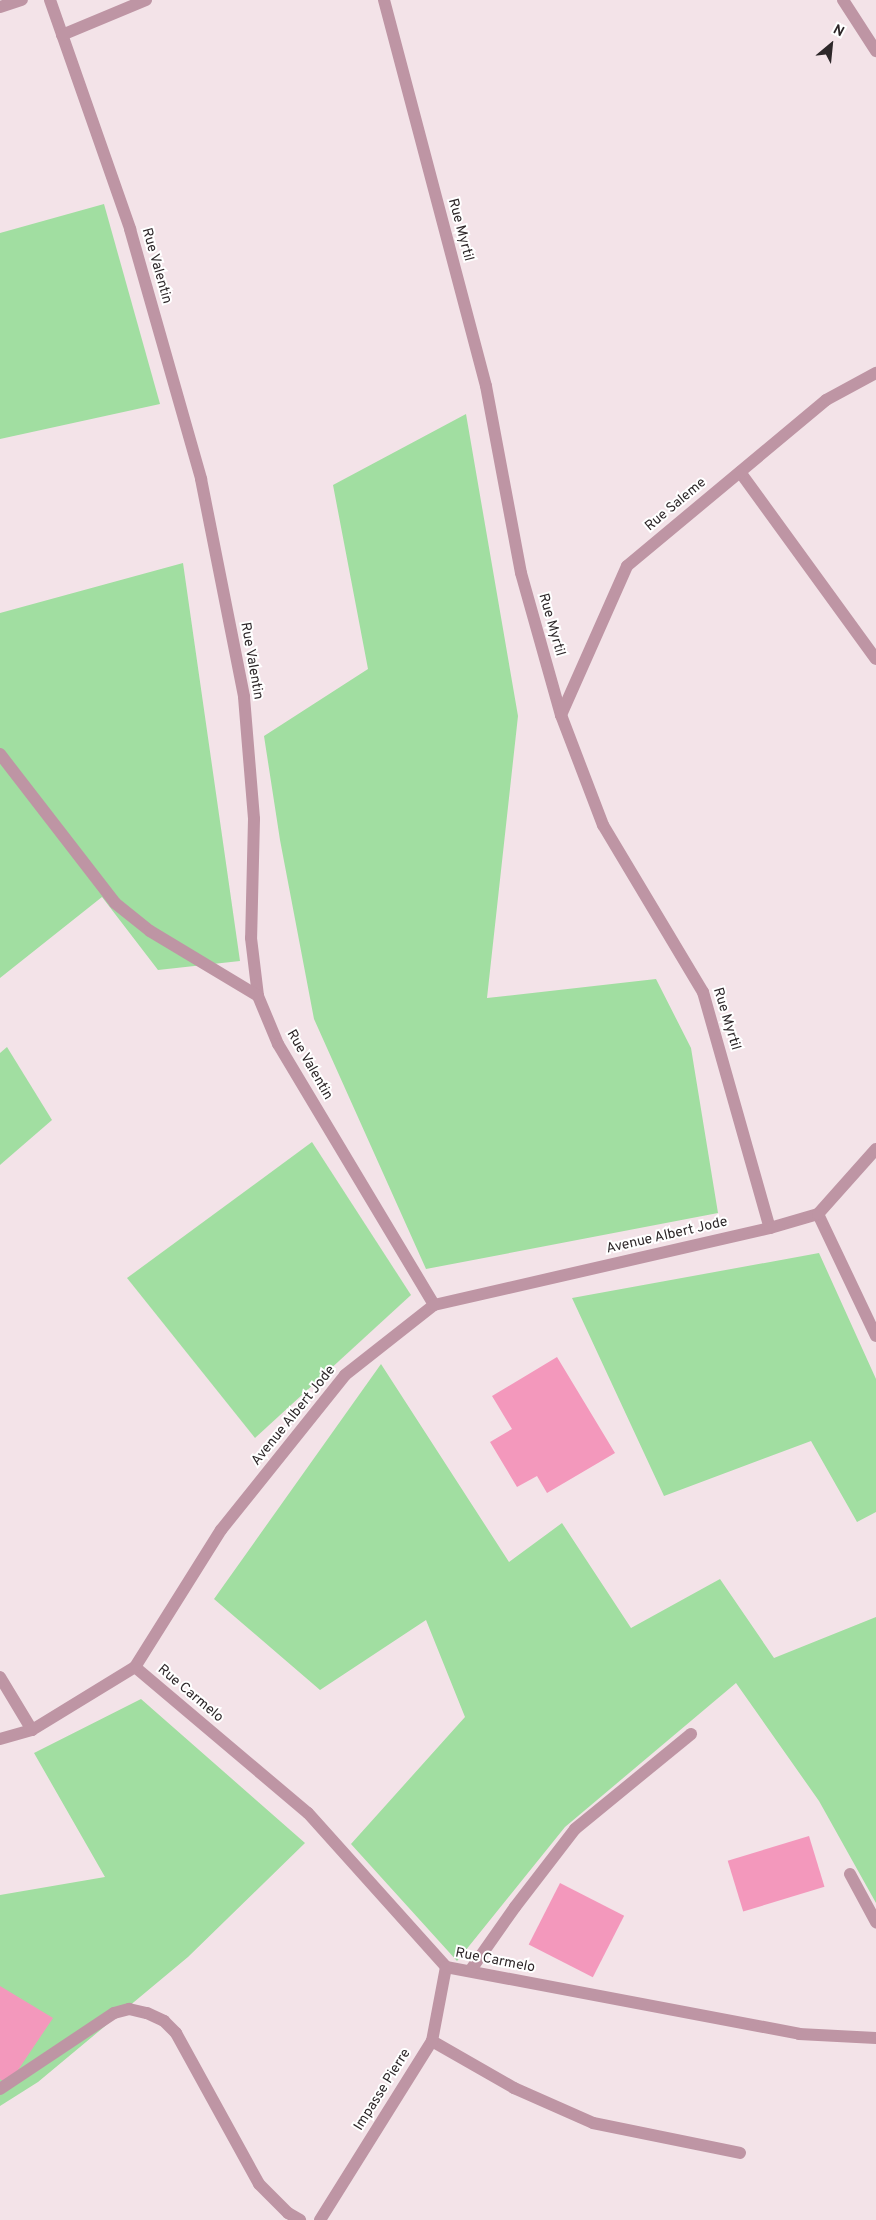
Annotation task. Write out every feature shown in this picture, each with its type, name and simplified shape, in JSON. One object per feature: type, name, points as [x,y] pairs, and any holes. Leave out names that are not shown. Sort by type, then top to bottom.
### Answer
[{"type":"street","points":[[0,7],[22,0]]},
{"type":"street","name":"Rue Valentin","points":[[50,0],[130,229],[202,479],[244,697],[254,819],[251,938],[258,996],[278,1044],[434,1305]]},
{"type":"street","points":[[62,34],[146,0]]},
{"type":"street","name":"Rue Myrtil","points":[[384,0],[486,386],[521,573],[560,715],[603,825],[703,992],[770,1228]]},
{"type":"street","points":[[843,0],[876,51]]},
{"type":"street","name":"Rue Saleme","points":[[560,715],[626,566],[826,400],[876,373]]},
{"type":"street","points":[[740,472],[876,658]]},
{"type":"street","points":[[0,754],[115,903],[165,941],[258,996]]},
{"type":"street","points":[[876,1149],[818,1214],[876,1336]]},
{"type":"street","name":"Avenue Albert Jode","points":[[0,1739],[32,1730],[135,1668],[221,1530],[345,1375],[434,1305],[770,1228],[818,1214]]},
{"type":"street","name":"Rue Carmelo","points":[[135,1668],[308,1813],[446,1967],[799,2034],[876,2038]]},
{"type":"street","points":[[0,1677],[32,1730]]},
{"type":"street","points":[[470,1971],[574,1829],[691,1734]]},
{"type":"street","points":[[850,1874],[876,1922]]},
{"type":"street","name":"Impasse Pierre","points":[[320,2220],[432,2041],[446,1967]]},
{"type":"street","points":[[0,2089],[114,2013],[129,2009],[147,2013],[164,2021],[176,2033],[259,2184],[288,2213],[300,2220]]},
{"type":"street","points":[[432,2041],[514,2088],[593,2123],[740,2153]]},
{"type":"green space","points":[[104,204],[160,404],[0,439],[0,233]]},
{"type":"green space","points":[[466,414],[518,716],[487,998],[656,979],[691,1048],[718,1213],[426,1269],[314,1019],[280,840],[264,736],[368,669],[333,485]]},
{"type":"green space","points":[[183,563],[240,961],[158,970],[102,897],[0,978],[0,613]]},
{"type":"green space","points":[[7,1047],[52,1120],[0,1165],[0,1053]]},
{"type":"green space","points":[[312,1142],[411,1295],[255,1438],[127,1278]]},
{"type":"green space","points":[[819,1253],[876,1379],[876,1512],[857,1522],[811,1441],[664,1496],[572,1298]]},
{"type":"green space","points":[[381,1364],[509,1562],[562,1523],[631,1628],[720,1579],[774,1658],[876,1617],[876,1903],[819,1801],[736,1683],[565,1827],[457,1961],[351,1844],[465,1717],[426,1620],[320,1690],[214,1599]]},
{"type":"green space","points":[[141,1699],[305,1843],[188,1957],[38,2082],[0,2106],[0,1895],[105,1877],[34,1753]]},
{"type":"building","points":[[557,1357],[615,1453],[547,1493],[537,1476],[517,1487],[490,1442],[512,1429],[492,1396]]},
{"type":"building","points":[[809,1836],[824,1887],[743,1912],[728,1861]]},
{"type":"building","points":[[560,1883],[624,1916],[593,1977],[529,1944]]},
{"type":"building","points":[[0,1986],[53,2018],[8,2085],[0,2079]]}]
